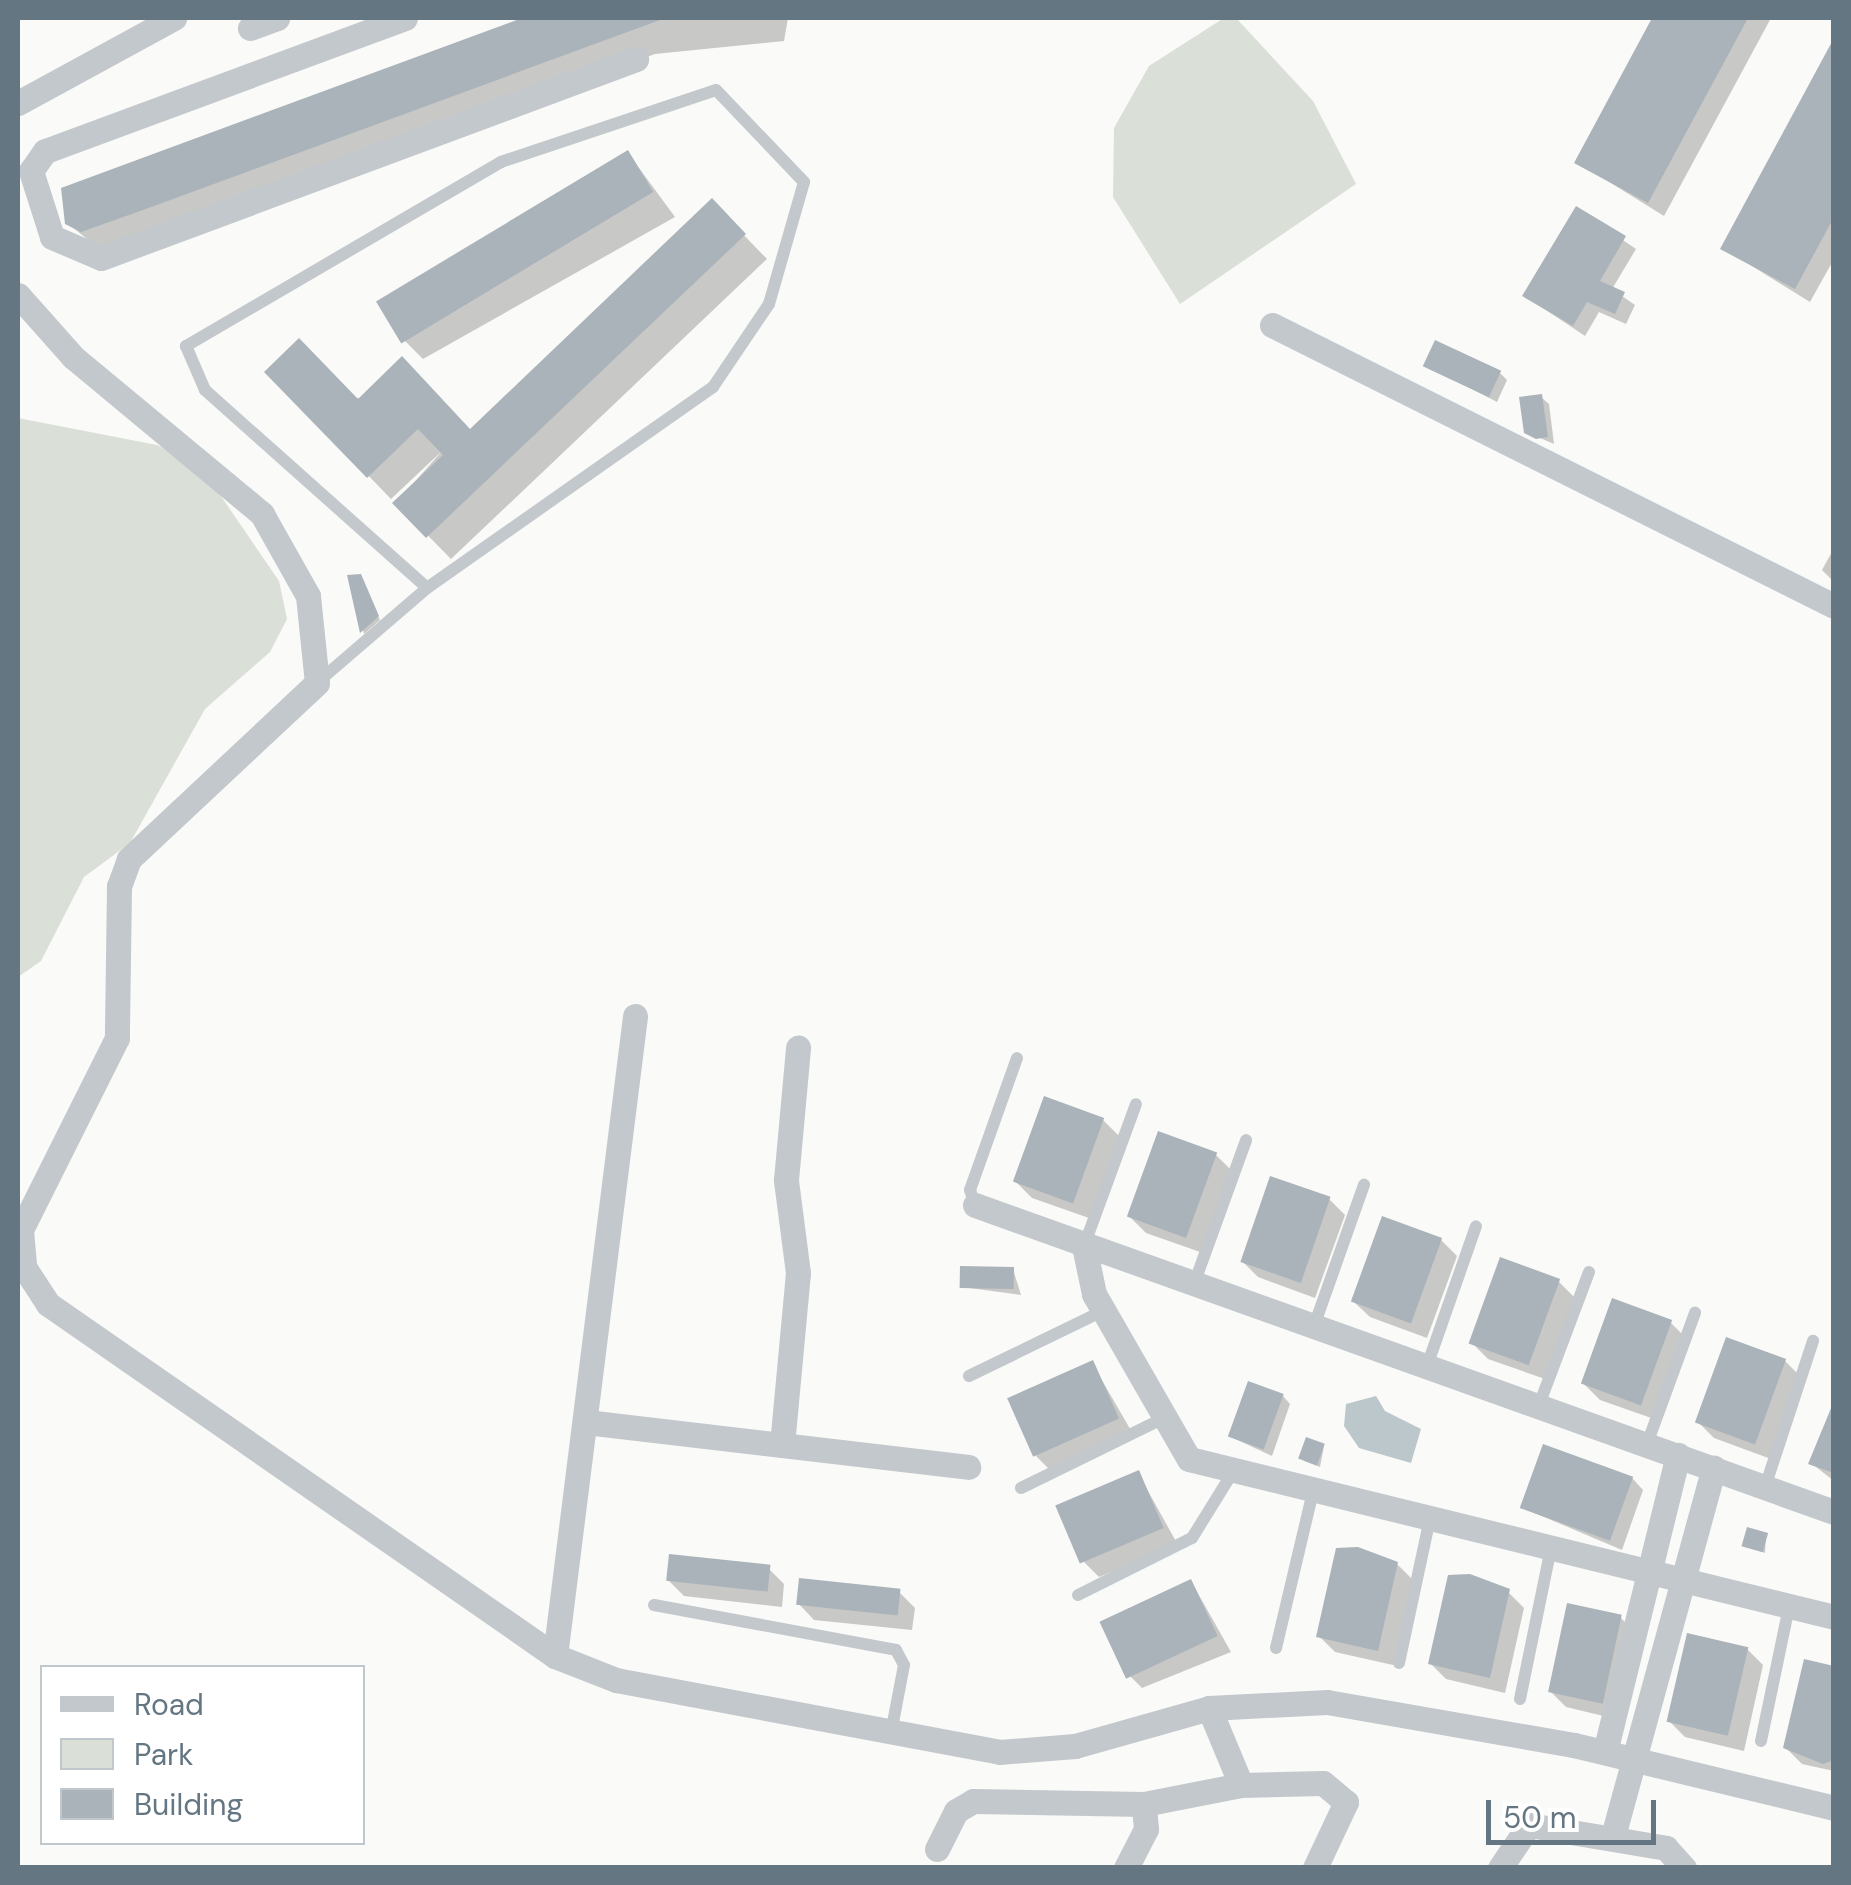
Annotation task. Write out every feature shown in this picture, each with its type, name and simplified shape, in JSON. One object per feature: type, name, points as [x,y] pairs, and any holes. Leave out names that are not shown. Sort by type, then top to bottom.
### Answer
[{"type":"street","points":[[18,103],[174,18]]},
{"type":"street","points":[[250,28],[277,18]]},
{"type":"street","points":[[405,18],[45,151],[31,171],[52,237],[101,258],[636,58]]},
{"type":"street","points":[[18,295],[73,357],[262,514],[308,596],[317,683],[129,860],[120,886],[117,1038],[44,1169],[21,1230],[24,1267],[48,1304],[555,1656],[616,1680],[891,1736],[1039,1750],[1210,1708],[1326,1702],[1605,1752],[1834,1808]]},
{"type":"street","points":[[1272,325],[1834,606]]},
{"type":"street","points":[[555,1656],[634,1016]]},
{"type":"street","points":[[782,1445],[798,1273],[786,1180],[798,1048]]},
{"type":"street","points":[[975,1205],[1834,1512]]},
{"type":"street","points":[[1084,1246],[1103,1311],[1160,1420],[1189,1459],[1834,1617]]},
{"type":"street","points":[[586,1422],[968,1467]]},
{"type":"street","points":[[1605,1752],[1678,1455]]},
{"type":"street","points":[[1614,1836],[1714,1468]]},
{"type":"street","points":[[1210,1708],[1240,1784]]},
{"type":"street","points":[[937,1849],[956,1811],[973,1802],[1144,1804],[1240,1784],[1340,1789],[1346,1802],[1315,1868]]},
{"type":"street","points":[[1126,1868],[1146,1829],[1144,1804]]},
{"type":"street","points":[[1500,1868],[1530,1824],[1666,1848],[1684,1868]]},
{"type":"lane","points":[[317,683],[427,588],[714,387],[769,304],[804,182],[716,90],[501,162],[186,346],[205,390],[427,588]]},
{"type":"lane","points":[[975,1205],[970,1190],[1018,1058]]},
{"type":"lane","points":[[1084,1246],[1136,1104]]},
{"type":"lane","points":[[1194,1284],[1246,1140]]},
{"type":"lane","points":[[1314,1326],[1364,1185]]},
{"type":"lane","points":[[1426,1366],[1476,1226]]},
{"type":"lane","points":[[1539,1405],[1589,1272]]},
{"type":"lane","points":[[969,1376],[1103,1311]]},
{"type":"lane","points":[[1647,1444],[1695,1313]]},
{"type":"lane","points":[[1765,1487],[1813,1341]]},
{"type":"lane","points":[[1021,1488],[1160,1420]]},
{"type":"lane","points":[[1078,1595],[1192,1538],[1232,1472]]},
{"type":"lane","points":[[1276,1648],[1313,1492]]},
{"type":"lane","points":[[1400,1663],[1430,1520]]},
{"type":"lane","points":[[1520,1700],[1550,1548]]},
{"type":"lane","points":[[654,1605],[896,1650],[904,1665],[891,1736]]},
{"type":"lane","points":[[1761,1740],[1789,1607]]},
{"type":"green space","points":[[1224,18],[1236,18],[1313,101],[1356,184],[1180,304],[1113,197],[1114,128],[1149,66]]},
{"type":"green space","points":[[18,418],[157,445],[199,464],[279,581],[287,619],[270,652],[205,709],[130,843],[84,877],[41,961],[18,977]]},
{"type":"shaded area","points":[[1376,1396],[1385,1411],[1421,1429],[1411,1463],[1359,1448],[1344,1426],[1346,1404]]},
{"type":"building","points":[[522,18],[660,20],[81,232],[65,224],[61,188]]},
{"type":"building","points":[[1652,18],[1748,18],[1648,203],[1574,163]]},
{"type":"building","points":[[1834,38],[1834,217],[1795,289],[1720,249]]},
{"type":"building","points":[[628,150],[653,192],[401,343],[376,301]]},
{"type":"building","points":[[712,198],[746,234],[426,538],[392,503],[443,455],[418,429],[367,478],[264,372],[299,338],[358,399],[402,356],[470,429]]},
{"type":"building","points":[[1576,206],[1626,236],[1600,281],[1625,292],[1615,314],[1587,302],[1573,326],[1522,296]]},
{"type":"building","points":[[1435,340],[1501,371],[1489,397],[1423,366]]},
{"type":"building","points":[[1542,394],[1548,437],[1536,439],[1524,433],[1519,397]]},
{"type":"building","points":[[361,574],[379,616],[360,633],[347,575]]},
{"type":"building","points":[[1044,1096],[1104,1118],[1073,1203],[1013,1182]]},
{"type":"building","points":[[1158,1131],[1217,1153],[1186,1238],[1127,1217]]},
{"type":"building","points":[[1270,1176],[1331,1197],[1301,1283],[1240,1262]]},
{"type":"building","points":[[1382,1216],[1442,1238],[1411,1323],[1351,1302]]},
{"type":"building","points":[[1500,1257],[1560,1279],[1529,1365],[1469,1343]]},
{"type":"building","points":[[960,1266],[1014,1267],[1014,1289],[960,1288]]},
{"type":"building","points":[[1612,1298],[1672,1320],[1641,1405],[1581,1384]]},
{"type":"building","points":[[1726,1337],[1786,1359],[1755,1444],[1695,1423]]},
{"type":"building","points":[[1093,1360],[1119,1418],[1033,1457],[1007,1398]]},
{"type":"building","points":[[1248,1381],[1284,1394],[1264,1449],[1228,1436]]},
{"type":"building","points":[[1834,1401],[1834,1473],[1808,1464]]},
{"type":"building","points":[[1306,1437],[1325,1444],[1317,1465],[1298,1459]]},
{"type":"building","points":[[1543,1444],[1633,1477],[1610,1541],[1520,1508]]},
{"type":"building","points":[[1139,1470],[1164,1528],[1080,1564],[1055,1506]]},
{"type":"building","points":[[1747,1527],[1768,1533],[1763,1552],[1741,1546]]},
{"type":"building","points":[[1358,1547],[1398,1562],[1378,1651],[1316,1637],[1336,1548]]},
{"type":"building","points":[[669,1554],[770,1565],[768,1592],[666,1581]]},
{"type":"building","points":[[1470,1574],[1510,1589],[1490,1678],[1428,1664],[1448,1575]]},
{"type":"building","points":[[799,1578],[900,1589],[898,1616],[796,1605]]},
{"type":"building","points":[[1191,1579],[1218,1636],[1126,1679],[1099,1622]]},
{"type":"building","points":[[1567,1603],[1622,1615],[1603,1704],[1548,1692]]},
{"type":"building","points":[[1687,1633],[1748,1647],[1728,1736],[1667,1722]]},
{"type":"building","points":[[1804,1659],[1834,1666],[1834,1760],[1823,1764],[1783,1748]]}]
